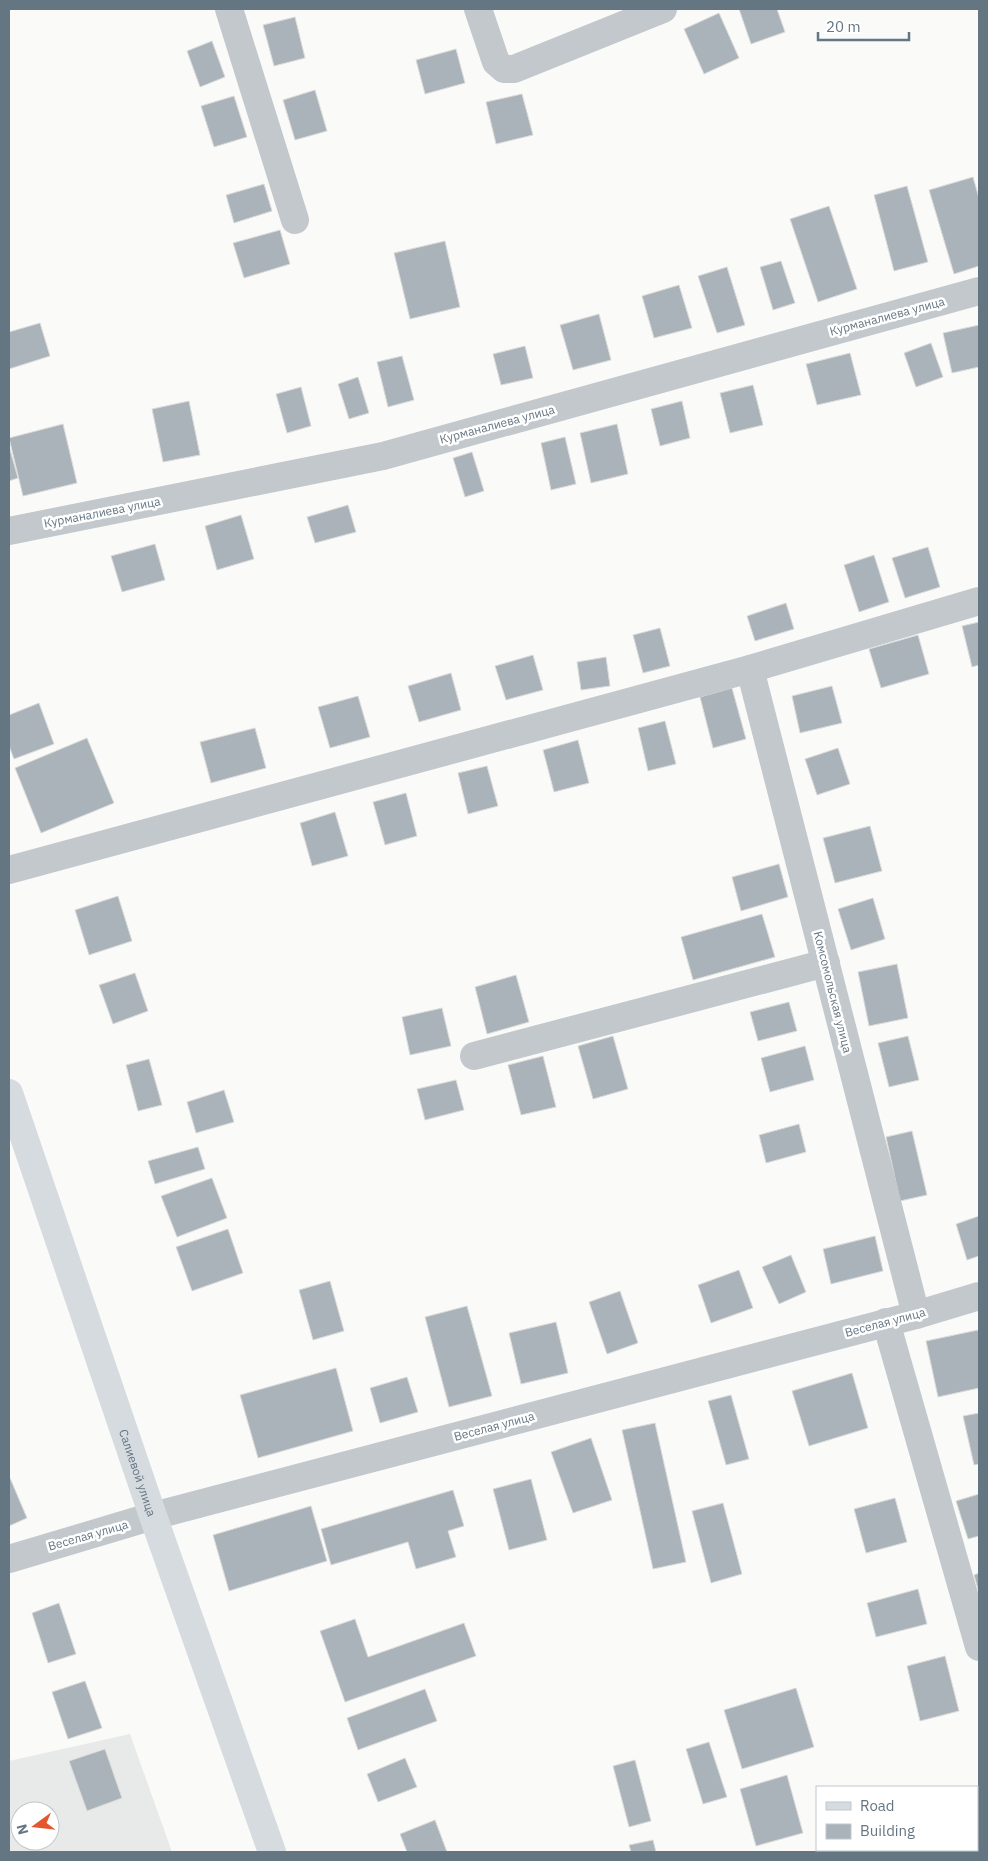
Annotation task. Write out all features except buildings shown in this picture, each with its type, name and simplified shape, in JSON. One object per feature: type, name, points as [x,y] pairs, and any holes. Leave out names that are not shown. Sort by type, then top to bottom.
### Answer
[{"type":"main road","name":"Салиевой улица","points":[[9,1093],[153,1516],[272,1852]]},
{"type":"street","points":[[229,9],[295,220]]},
{"type":"street","points":[[478,9],[496,62],[504,68],[514,68],[663,9]]},
{"type":"street","name":"Курманалиева улица","points":[[9,531],[383,456],[979,290]]},
{"type":"street","points":[[9,870],[750,669],[979,601]]},
{"type":"street","name":"Комсомольская улица","points":[[750,669],[916,1314]]},
{"type":"street","points":[[474,1056],[826,963]]},
{"type":"street","name":"Веселая улица","points":[[9,1558],[153,1516],[979,1296]]},
{"type":"street","points":[[886,1322],[979,1647]]},
{"type":"shaded area","points":[[130,1734],[172,1852],[9,1852],[9,1761]]}]
